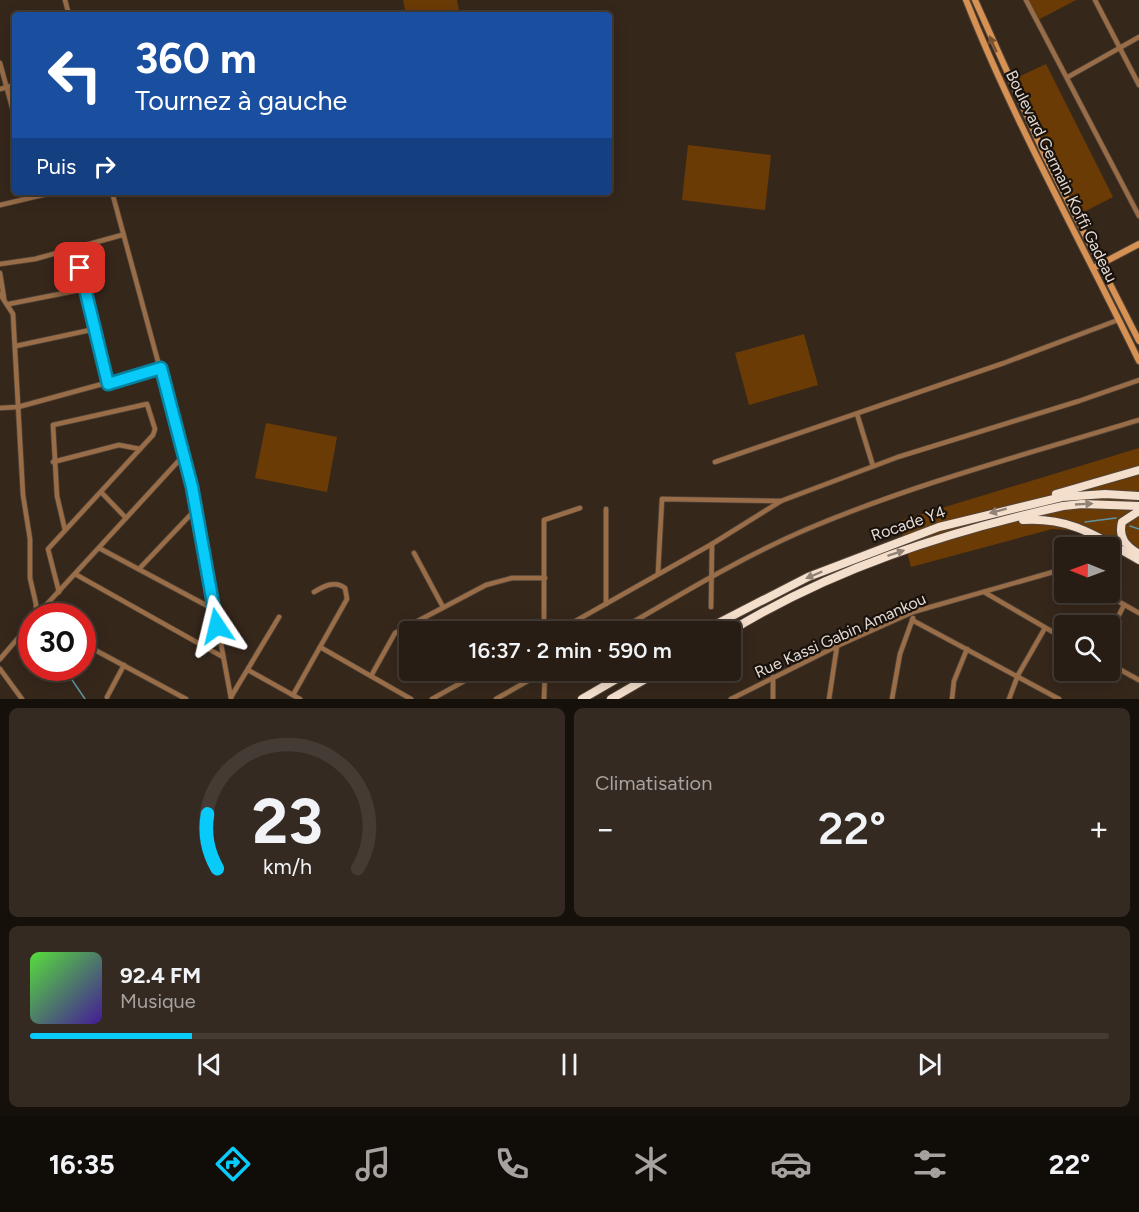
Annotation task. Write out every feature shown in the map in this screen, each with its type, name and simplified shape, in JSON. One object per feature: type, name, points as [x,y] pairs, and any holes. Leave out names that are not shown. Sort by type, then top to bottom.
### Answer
[{"type":"highway","points":[[1017,507],[1139,470]]},
{"type":"highway","name":"Rocade Y4","points":[[722,621],[770,595],[891,544],[939,527],[1017,507],[1082,494],[1139,496]]},
{"type":"highway","name":"Rocade Y4","points":[[741,624],[775,603],[875,560],[1063,506],[1082,504],[1139,506]]},
{"type":"highway","points":[[1139,511],[1122,522],[1120,535],[1124,543],[1139,554]]},
{"type":"highway","points":[[996,524],[1040,519],[1070,523],[1087,530],[1139,560]]},
{"type":"highway","points":[[582,699],[613,681]]},
{"type":"highway","points":[[611,699],[642,681]]},
{"type":"main road","name":"Boulevard Germain Koffi Gadeau","points":[[966,0],[998,77],[1139,361]]},
{"type":"main road","name":"Boulevard Germain Koffi Gadeau","points":[[975,0],[1045,156],[1139,341]]},
{"type":"main road","points":[[1092,269],[1139,244]]},
{"type":"street","points":[[1026,0],[1139,216]]},
{"type":"street","points":[[1095,0],[1139,85]]},
{"type":"street","points":[[1068,77],[1139,37]]},
{"type":"street","points":[[0,63],[12,106]]},
{"type":"street","points":[[0,88],[12,86]]},
{"type":"street","points":[[0,205],[36,195]]},
{"type":"street","points":[[113,195],[184,455],[231,699]]},
{"type":"street","points":[[0,264],[122,235]]},
{"type":"street","points":[[74,248],[108,384]]},
{"type":"street","points":[[0,273],[2,296],[9,304],[13,314],[23,495],[30,539],[30,578],[36,603]]},
{"type":"street","points":[[9,304],[85,289]]},
{"type":"street","points":[[715,462],[1052,347],[1118,320]]},
{"type":"street","points":[[16,346],[95,329]]},
{"type":"street","points":[[0,408],[18,406],[108,384],[161,368]]},
{"type":"street","points":[[576,621],[712,544],[781,501],[873,466],[1139,380]]},
{"type":"street","points":[[59,591],[48,551],[155,433],[147,404],[52,425],[57,496],[65,530]]},
{"type":"street","points":[[857,414],[873,466]]},
{"type":"street","points":[[635,621],[711,577],[803,531],[873,504],[1139,420]]},
{"type":"street","points":[[53,462],[119,445],[140,449]]},
{"type":"street","points":[[48,603],[184,455]]},
{"type":"street","points":[[101,492],[126,518]]},
{"type":"street","points":[[658,573],[662,499],[781,501]]},
{"type":"street","points":[[544,621],[544,520],[580,508]]},
{"type":"street","points":[[139,569],[196,509]]},
{"type":"street","points":[[606,509],[606,604]]},
{"type":"street","points":[[711,607],[712,544]]},
{"type":"street","points":[[99,548],[215,610]]},
{"type":"street","points":[[414,553],[443,607]]},
{"type":"street","name":"Rue Kassi Gabin Amankou","points":[[731,699],[773,676],[913,612],[1054,572]]},
{"type":"street","points":[[75,574],[223,657]]},
{"type":"street","points":[[371,676],[395,633],[494,582],[512,578],[545,578]]},
{"type":"street","points":[[293,695],[344,607],[347,595],[345,588],[334,584],[314,592]]},
{"type":"street","points":[[984,592],[1054,633]]},
{"type":"street","points":[[1120,603],[1139,613]]},
{"type":"street","points":[[1119,615],[1124,605]]},
{"type":"street","points":[[892,699],[900,654],[913,612]]},
{"type":"street","points":[[231,699],[279,617]]},
{"type":"street","points":[[912,620],[1059,699]]},
{"type":"street","points":[[1009,699],[1018,675],[1045,628]]},
{"type":"street","points":[[0,659],[18,638]]},
{"type":"street","points":[[829,699],[837,646]]},
{"type":"street","points":[[320,647],[411,699]]},
{"type":"street","points":[[952,699],[954,681],[967,648]]},
{"type":"street","points":[[96,650],[186,699]]},
{"type":"street","points":[[107,697],[124,665]]},
{"type":"street","points":[[0,669],[22,699]]},
{"type":"street","points":[[248,670],[300,699]]},
{"type":"street","points":[[1120,670],[1139,680]]},
{"type":"street","points":[[773,676],[773,699]]},
{"type":"street","points":[[432,699],[464,681]]},
{"type":"street","points":[[496,699],[528,681]]},
{"type":"street","points":[[544,699],[545,681]]},
{"type":"shaded area","points":[[403,0],[457,0],[459,12],[405,12]]},
{"type":"shaded area","points":[[1027,0],[1076,0],[1038,20]]},
{"type":"shaded area","points":[[1046,64],[1113,197],[1078,215],[1014,79]]},
{"type":"shaded area","points":[[688,145],[771,155],[765,210],[682,200]]},
{"type":"shaded area","points":[[804,334],[818,385],[749,405],[735,353]]},
{"type":"shaded area","points":[[266,423],[337,437],[327,492],[255,478]]},
{"type":"shaded area","points":[[1139,448],[1139,557],[1120,546],[1120,537],[1105,537],[1097,532],[1052,529],[911,567],[899,521]]},
{"type":"waterway","points":[[1085,522],[1116,518]]},
{"type":"waterway","points":[[1130,526],[1139,529]]},
{"type":"waterway","points":[[73,681],[85,699]]},
{"type":"route","points":[[80,268],[108,384],[161,368],[192,487],[217,626]]}]
